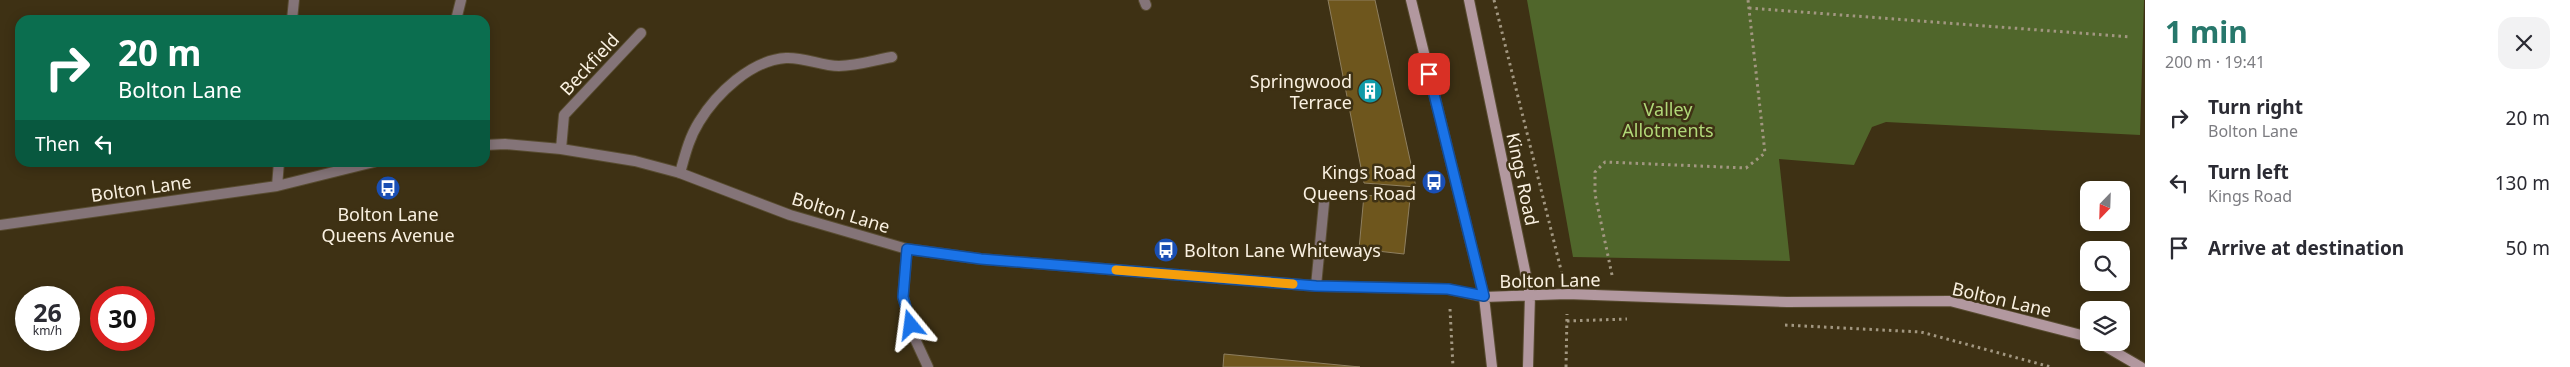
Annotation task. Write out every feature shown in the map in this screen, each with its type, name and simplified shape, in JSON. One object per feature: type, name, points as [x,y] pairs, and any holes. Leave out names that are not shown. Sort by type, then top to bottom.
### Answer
[{"type":"street","points":[[292,15],[294,0]]},
{"type":"street","points":[[457,15],[461,0]]},
{"type":"street","points":[[1411,0],[1484,296],[1492,367]]},
{"type":"street","name":"Kings Road","points":[[1468,0],[1530,295],[1528,367]]},
{"type":"street","name":"Beckfield","points":[[561,149],[564,115],[641,33]]},
{"type":"street","points":[[680,173],[687,147],[699,121],[723,94],[747,72],[784,58],[795,58],[839,66],[892,57]]},
{"type":"street","name":"Bolton Lane","points":[[490,145],[505,144],[561,149],[635,162],[680,173],[790,215],[907,249],[990,260],[1316,286],[1448,289],[1484,296],[1567,294],[1787,302],[1950,301],[2080,335]]},
{"type":"street","points":[[277,186],[279,167]]},
{"type":"street","name":"Bolton Lane","points":[[0,225],[277,186],[354,167]]},
{"type":"street","points":[[1316,286],[1324,203]]},
{"type":"street","points":[[907,249],[903,297],[915,339],[928,367]]},
{"type":"street","points":[[2113,351],[2141,367]]},
{"type":"path","points":[[1494,0],[1567,294]]},
{"type":"path","points":[[1616,296],[1596,194],[1595,172],[1605,162],[1746,168],[1765,153],[1748,0]]},
{"type":"path","points":[[1749,8],[2131,37]]},
{"type":"path","points":[[1448,289],[1453,367]]},
{"type":"path","points":[[1566,367],[1567,322],[1631,318]]},
{"type":"path","points":[[1775,324],[1921,332],[2051,367]]},
{"type":"green space","name":"Valley Allotments","points":[[1527,0],[2144,0],[2140,135],[1886,122],[1872,127],[1854,165],[1779,159],[1790,261],[1573,257]]},
{"type":"building","name":"Springwood Terrace","points":[[1328,0],[1375,0],[1416,187],[1364,183]]},
{"type":"building","points":[[1364,195],[1410,199],[1404,254],[1359,249]]},
{"type":"building","points":[[1224,354],[1360,367],[1223,367]]},
{"type":"slow traffic","points":[[1116,270],[1293,284]]},
{"type":"place","name":"Springwood Terrace","points":[[1370,91]]},
{"type":"place","name":"Kings Road Queens Road","points":[[1434,182]]},
{"type":"place","name":"Bolton Lane Queens Avenue","points":[[388,188]]},
{"type":"place","name":"Bolton Lane Whiteways","points":[[1166,250]]},
{"type":"route","points":[[911,325],[903,297],[907,249],[981,259],[1316,286],[1448,289],[1484,296],[1429,74]]}]
